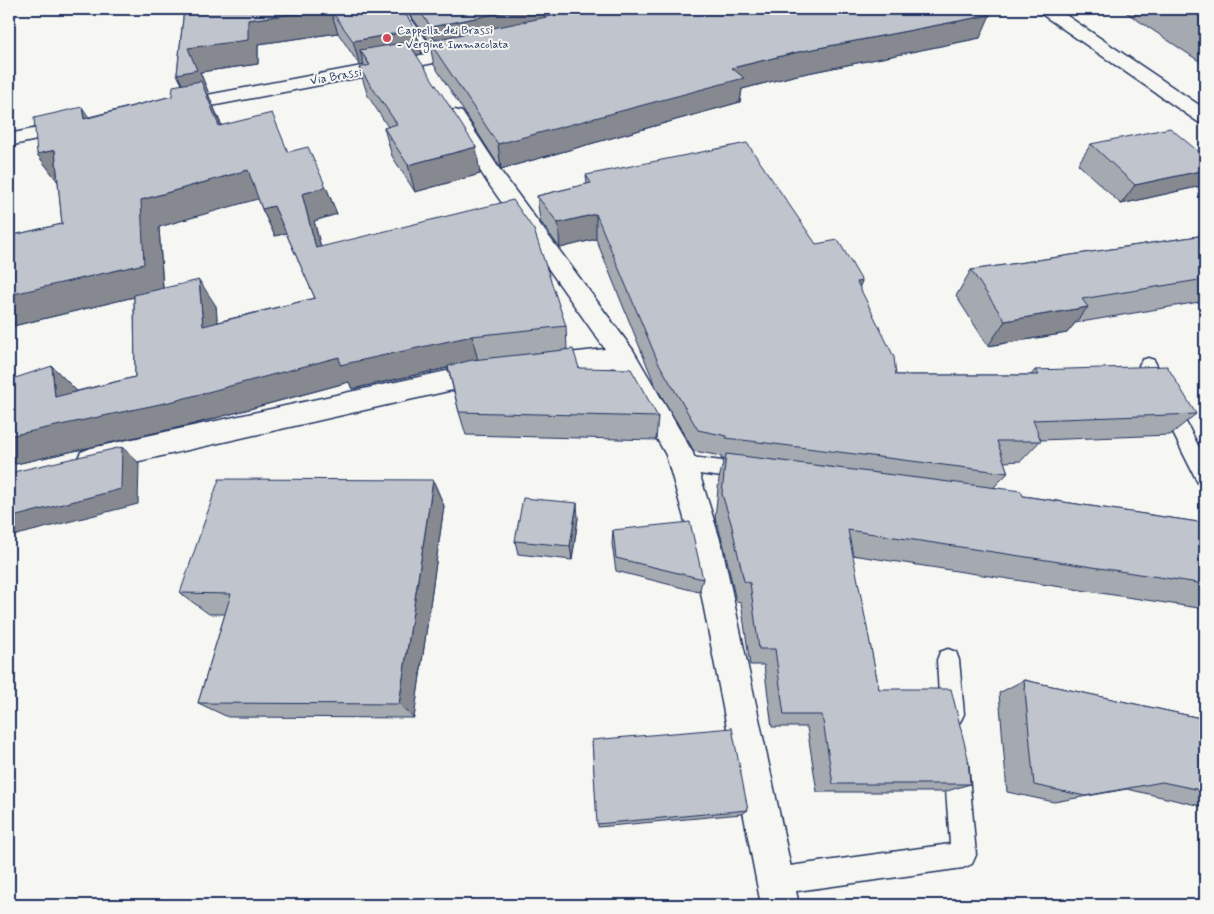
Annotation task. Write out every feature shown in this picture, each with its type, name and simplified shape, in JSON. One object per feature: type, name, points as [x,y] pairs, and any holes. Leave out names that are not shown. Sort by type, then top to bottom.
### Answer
[{"type":"street","points":[[1046,9],[1205,118]]},
{"type":"street","name":"Via Brassi","points":[[158,110],[426,60],[490,46]]},
{"type":"street","points":[[426,60],[439,90],[495,178],[624,357],[679,453],[707,546],[778,893]]},
{"type":"street","points":[[9,140],[91,124]]},
{"type":"street","points":[[66,466],[478,373],[624,357]]},
{"type":"lane","points":[[398,9],[426,60]]},
{"type":"lane","points":[[1148,365],[1205,477]]},
{"type":"lane","points":[[683,464],[762,474]]},
{"type":"lane","points":[[778,893],[963,855],[948,660]]},
{"type":"building","points":[[184,9],[330,9],[248,20],[248,40],[188,48],[197,70],[177,74]]},
{"type":"building","points":[[330,9],[402,9],[416,30],[353,41]]},
{"type":"building","points":[[418,9],[519,9],[431,27]]},
{"type":"building","points":[[586,9],[983,9],[990,15],[798,52],[732,68],[744,78],[498,144],[429,41]]},
{"type":"building","points":[[1189,9],[1205,9],[1205,19]]},
{"type":"building","points":[[408,42],[476,147],[408,165],[384,128],[397,124],[359,68],[370,65],[360,50]]},
{"type":"building","points":[[201,81],[219,126],[272,113],[288,152],[308,147],[326,187],[302,194],[316,248],[513,200],[534,230],[566,326],[472,336],[340,365],[339,357],[174,401],[9,436],[9,380],[52,366],[55,397],[135,377],[134,295],[199,280],[203,326],[315,298],[274,206],[262,209],[248,170],[141,200],[144,264],[9,295],[9,236],[62,224],[55,150],[37,154],[34,118],[82,107],[84,119],[172,96],[173,86]]},
{"type":"building","points":[[1170,128],[1205,157],[1205,170],[1135,185],[1091,144]]},
{"type":"building","points":[[747,143],[816,244],[838,240],[862,281],[857,282],[894,357],[896,375],[1039,375],[1035,370],[1167,366],[1196,414],[1033,420],[1041,441],[997,441],[1008,473],[726,438],[727,436],[698,430],[658,362],[596,214],[558,223],[537,196],[591,183],[586,175]]},
{"type":"building","points":[[1205,235],[1205,279],[1082,299],[1088,307],[1005,321],[971,270]]},
{"type":"building","points":[[573,349],[579,368],[631,369],[658,417],[459,412],[448,366],[472,360]]},
{"type":"building","points":[[122,447],[121,489],[9,518],[9,473]]},
{"type":"building","points":[[726,454],[1021,491],[1023,496],[1205,523],[1205,584],[848,530],[879,689],[951,689],[968,758],[970,784],[833,784],[822,715],[784,715],[775,649],[759,649],[750,583],[744,581],[731,523],[722,494]]},
{"type":"building","points":[[219,479],[433,480],[399,704],[198,703],[231,594],[180,593]]},
{"type":"building","points":[[523,498],[577,503],[570,546],[515,541]]},
{"type":"building","points":[[690,522],[703,579],[616,558],[613,530]]},
{"type":"building","points":[[1024,680],[1205,719],[1205,791],[1162,782],[1085,796],[1034,785]]},
{"type":"building","points":[[732,728],[748,810],[597,824],[592,740]]},
{"type":"place","name":"Cappella dei Brassi - Vergine Immacolata","points":[[387,38]]}]
